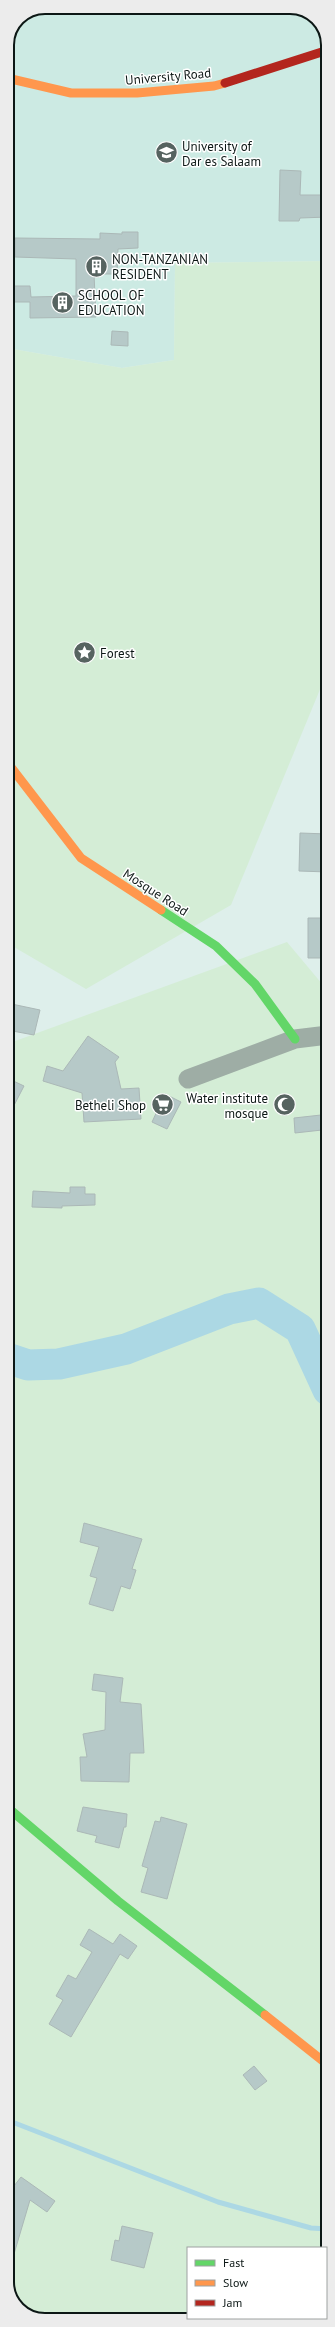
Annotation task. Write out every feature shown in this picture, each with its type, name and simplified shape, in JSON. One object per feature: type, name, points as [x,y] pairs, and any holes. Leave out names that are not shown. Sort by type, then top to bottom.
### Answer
[{"type":"street","name":"University Road","points":[[14,80],[71,93],[136,93],[214,86],[267,71],[321,52]]},
{"type":"street","name":"Mosque Road","points":[[14,771],[81,858],[216,946],[255,984],[294,1039]]},
{"type":"street","points":[[188,1079],[294,1039],[321,1036]]},
{"type":"street","points":[[14,1813],[118,1902],[321,2059]]},
{"type":"shaded area","name":"University of Dar es Salaam","points":[[45,14],[292,14],[306,18],[317,29],[321,41],[321,261],[175,263],[174,360],[122,368],[14,349],[14,45],[16,33],[28,19],[33,16]]},
{"type":"shaded area","points":[[321,261],[321,687],[231,905],[86,989],[14,947],[14,349],[122,368],[174,360],[175,263]]},
{"type":"shaded area","points":[[287,942],[321,983],[321,2247],[187,2247],[187,2313],[43,2313],[33,2311],[24,2305],[17,2296],[14,2286],[14,1041]]},
{"type":"building","points":[[280,170],[301,171],[300,195],[321,195],[321,217],[300,218],[299,221],[279,221]]},
{"type":"building","points":[[122,232],[138,232],[138,248],[118,249],[117,274],[94,274],[96,317],[30,318],[30,302],[14,302],[14,286],[30,286],[31,297],[76,296],[76,259],[15,257],[15,238],[100,239],[100,233],[122,234]]},
{"type":"building","name":"SCHOOL OF EDUCATION","points":[[112,331],[128,332],[128,346],[111,345]]},
{"type":"building","points":[[300,833],[321,834],[321,872],[299,871]]},
{"type":"building","points":[[308,918],[321,918],[321,958],[308,958]]},
{"type":"building","points":[[14,1004],[40,1010],[34,1035],[14,1031]]},
{"type":"building","points":[[88,1036],[119,1057],[115,1062],[121,1089],[139,1088],[141,1119],[84,1122],[82,1093],[43,1081],[47,1066],[63,1071]]},
{"type":"building","points":[[14,1081],[24,1086],[14,1105]]},
{"type":"building","points":[[165,1094],[181,1102],[167,1129],[152,1122]]},
{"type":"building","points":[[321,1115],[321,1130],[295,1133],[294,1118]]},
{"type":"building","points":[[70,1187],[85,1187],[85,1194],[95,1194],[95,1205],[62,1206],[62,1208],[32,1207],[33,1191],[70,1193]]},
{"type":"building","points":[[84,1523],[142,1539],[132,1569],[136,1570],[130,1589],[121,1586],[113,1611],[89,1604],[97,1578],[90,1576],[99,1547],[80,1542]]},
{"type":"building","points":[[94,1674],[123,1678],[120,1702],[141,1704],[144,1753],[130,1753],[129,1782],[81,1781],[80,1757],[87,1757],[83,1734],[105,1730],[106,1692],[92,1690]]},
{"type":"building","points":[[83,1807],[127,1814],[126,1827],[124,1827],[119,1848],[95,1842],[97,1836],[77,1831]]},
{"type":"building","points":[[161,1817],[187,1824],[167,1899],[141,1892],[148,1868],[142,1866],[155,1821],[160,1822]]},
{"type":"building","points":[[89,1929],[113,1944],[120,1934],[137,1946],[128,1959],[120,1954],[71,2037],[49,2024],[63,2000],[56,1996],[68,1975],[76,1979],[92,1952],[80,1945]]},
{"type":"building","points":[[254,2066],[267,2081],[255,2090],[243,2075]]},
{"type":"building","points":[[21,2177],[55,2201],[47,2212],[30,2200],[14,2254],[14,2186]]},
{"type":"building","points":[[122,2226],[153,2233],[144,2268],[111,2260],[115,2240],[119,2241]]},
{"type":"waterway","points":[[14,1360],[28,1365],[59,1364],[126,1349],[229,1309],[259,1303],[300,1329],[321,1375]]},
{"type":"waterway","points":[[14,2123],[218,2202],[311,2228],[321,2229]]},
{"type":"traffic: fast","points":[[161,910],[216,946],[255,984],[295,1039]]},
{"type":"traffic: fast","points":[[14,1813],[118,1901],[265,2015]]},
{"type":"traffic: slow","points":[[14,80],[71,93],[137,93],[214,86],[225,83]]},
{"type":"traffic: slow","points":[[14,771],[81,858],[161,910]]},
{"type":"traffic: slow","points":[[265,2015],[321,2059]]},
{"type":"traffic: jam","points":[[225,83],[321,52]]},
{"type":"place","name":"University of Dar es Salaam","points":[[167,153]]},
{"type":"place","name":"NON-TANZANIAN RESIDENT","points":[[97,266]]},
{"type":"place","name":"SCHOOL OF EDUCATION","points":[[63,302]]},
{"type":"place","name":"Forest","points":[[84,653]]},
{"type":"place","name":"Betheli Shop","points":[[162,1105]]},
{"type":"place","name":"Water institute mosque","points":[[284,1105]]}]
